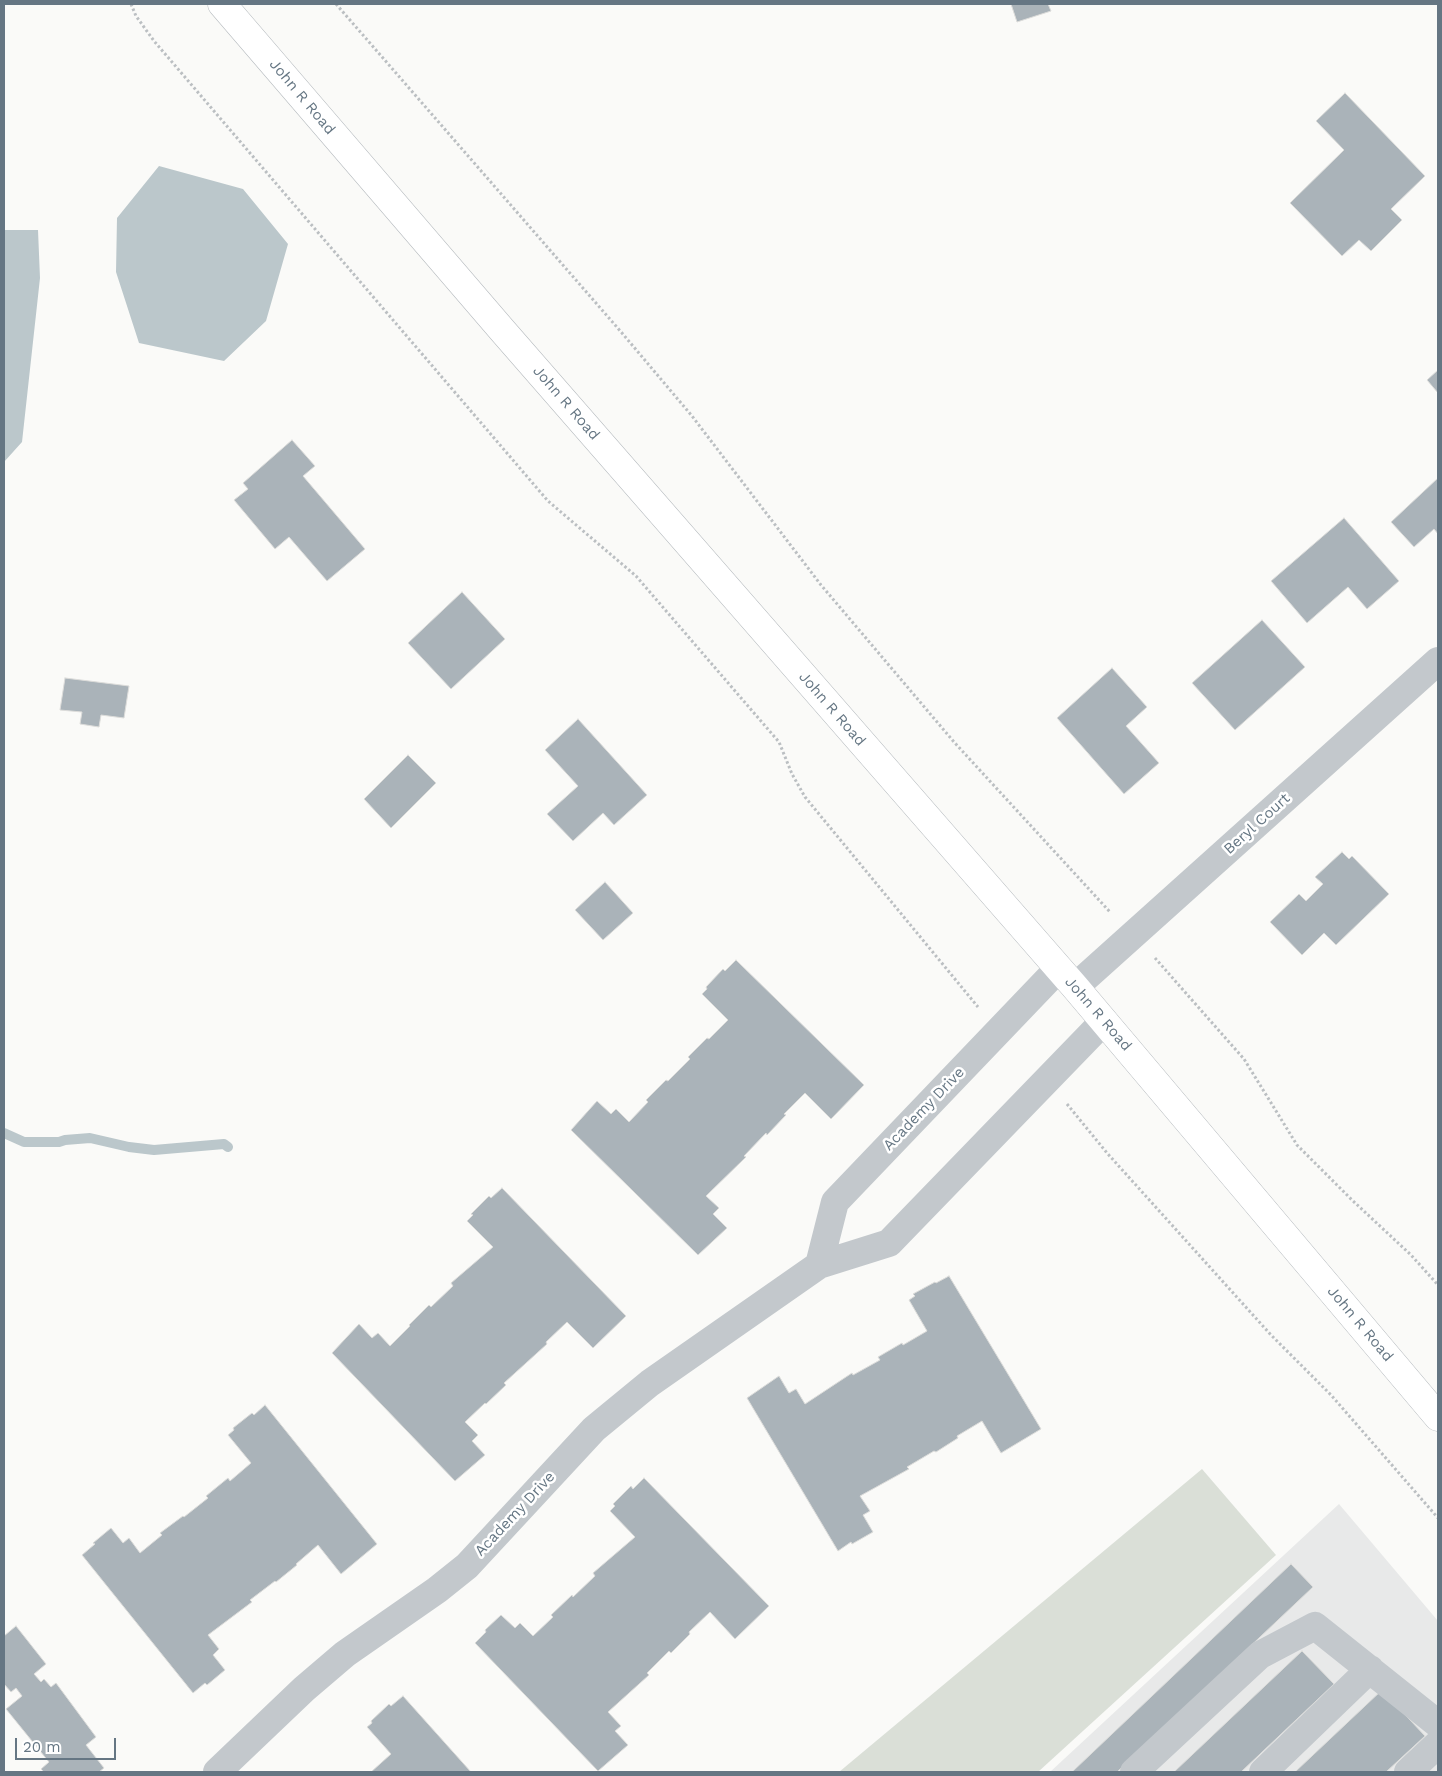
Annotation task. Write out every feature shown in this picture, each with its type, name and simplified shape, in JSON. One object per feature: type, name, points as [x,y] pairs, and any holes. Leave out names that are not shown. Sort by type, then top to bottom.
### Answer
[{"type":"main road","name":"John R Road","points":[[222,4],[541,375],[1067,978],[1438,1417]]},
{"type":"street","name":"Beryl Court","points":[[1067,978],[1133,936],[1438,661]]},
{"type":"street","name":"Academy Drive","points":[[819,1264],[835,1202],[999,1031],[1067,978]]},
{"type":"street","name":"Academy Drive","points":[[217,1772],[304,1689],[345,1654],[437,1590],[466,1566],[594,1429],[650,1383],[819,1264],[889,1243],[1104,1021]]},
{"type":"street","points":[[1134,1772],[1260,1655],[1315,1626],[1438,1724]]},
{"type":"street","points":[[1263,1772],[1370,1670]]},
{"type":"street","points":[[1408,1772],[1438,1744]]},
{"type":"path","points":[[131,4],[136,16],[154,41],[548,501],[636,576],[779,742],[792,774],[805,797],[999,1031]]},
{"type":"path","points":[[336,4],[679,401],[821,585],[935,719],[1164,968],[1244,1059],[1297,1145],[1411,1255],[1438,1285]]},
{"type":"path","points":[[1046,1082],[1264,1328],[1331,1395],[1438,1518]]},
{"type":"shaded area","points":[[159,166],[243,189],[288,244],[266,321],[224,361],[139,343],[116,272],[117,218]]},
{"type":"shaded area","points":[[4,230],[38,230],[40,278],[22,442],[4,462]]},
{"type":"shaded area","points":[[1202,1469],[1276,1555],[1038,1772],[839,1772]]},
{"type":"shaded area","points":[[1339,1504],[1438,1621],[1438,1772],[1050,1772]]},
{"type":"building","points":[[1011,4],[1048,4],[1051,11],[1017,22]]},
{"type":"building","points":[[1345,93],[1425,176],[1391,209],[1402,220],[1371,251],[1359,240],[1342,256],[1290,203],[1344,150],[1316,121]]},
{"type":"building","points":[[1438,370],[1438,393],[1427,380]]},
{"type":"building","points":[[292,440],[315,466],[303,476],[365,549],[327,581],[289,537],[275,549],[234,500],[248,489],[243,483]]},
{"type":"building","points":[[1438,478],[1438,534],[1434,529],[1414,547],[1391,522]]},
{"type":"building","points":[[1344,518],[1399,581],[1367,609],[1348,587],[1307,623],[1271,581]]},
{"type":"building","points":[[462,592],[505,639],[451,689],[408,643]]},
{"type":"building","points":[[1262,620],[1305,667],[1235,730],[1192,683]]},
{"type":"building","points":[[1112,668],[1147,707],[1126,726],[1159,763],[1124,794],[1057,718]]},
{"type":"building","points":[[65,678],[129,686],[124,718],[101,715],[99,727],[80,724],[82,712],[60,710]]},
{"type":"building","points":[[578,719],[647,795],[614,825],[603,813],[573,841],[547,814],[578,786],[545,750]]},
{"type":"building","points":[[408,755],[436,783],[391,828],[364,799]]},
{"type":"building","points":[[1342,852],[1349,859],[1352,856],[1389,894],[1336,945],[1324,933],[1302,955],[1270,922],[1299,894],[1306,901],[1323,884],[1315,877]]},
{"type":"building","points":[[605,882],[633,913],[603,940],[575,910]]},
{"type":"building","points":[[736,960],[864,1085],[831,1119],[805,1093],[784,1114],[786,1115],[767,1135],[766,1133],[744,1156],[746,1157],[706,1196],[719,1208],[713,1214],[727,1228],[698,1255],[571,1130],[597,1101],[611,1114],[616,1109],[629,1122],[648,1102],[646,1100],[690,1059],[688,1057],[707,1038],[709,1039],[728,1020],[702,994],[723,969],[725,971]]},
{"type":"building","points":[[502,1188],[626,1316],[593,1348],[567,1322],[546,1342],[547,1344],[504,1383],[506,1385],[465,1422],[478,1435],[472,1441],[485,1455],[455,1481],[332,1353],[359,1324],[372,1338],[378,1333],[390,1346],[429,1305],[431,1307],[453,1286],[451,1283],[493,1247],[467,1221],[473,1215],[471,1214],[489,1196],[491,1198]]},
{"type":"building","points":[[949,1276],[1041,1429],[1001,1453],[982,1421],[957,1436],[958,1438],[936,1452],[934,1451],[907,1467],[909,1469],[860,1496],[870,1511],[863,1515],[873,1532],[852,1544],[851,1542],[838,1551],[747,1398],[779,1376],[789,1393],[796,1389],[805,1404],[852,1373],[853,1375],[880,1360],[878,1357],[927,1331],[909,1300],[915,1296],[913,1294]]},
{"type":"building","points":[[265,1405],[377,1544],[341,1574],[318,1545],[276,1582],[250,1600],[252,1602],[208,1635],[219,1649],[213,1655],[225,1670],[207,1685],[205,1683],[193,1693],[82,1555],[111,1528],[123,1543],[129,1538],[140,1553],[162,1535],[160,1533],[208,1498],[206,1496],[228,1478],[230,1481],[251,1463],[228,1435],[234,1430],[233,1428],[252,1413],[254,1415]]},
{"type":"building","points":[[644,1478],[769,1606],[735,1639],[710,1612],[671,1653],[669,1651],[647,1673],[649,1675],[608,1712],[621,1726],[615,1731],[628,1745],[598,1771],[475,1643],[486,1632],[485,1630],[501,1615],[515,1628],[520,1623],[533,1636],[553,1617],[551,1615],[595,1576],[593,1573],[635,1537],[610,1511],[615,1506],[613,1504],[631,1486],[633,1489]]},
{"type":"building","points":[[1291,1564],[1313,1587],[1117,1772],[1072,1772]]},
{"type":"building","points":[[16,1626],[46,1664],[34,1674],[41,1682],[44,1679],[51,1687],[56,1683],[96,1737],[86,1745],[104,1768],[99,1772],[44,1772],[41,1769],[49,1762],[6,1709],[22,1696],[16,1688],[11,1692],[4,1684],[4,1636]]},
{"type":"building","points":[[1302,1651],[1334,1684],[1241,1772],[1174,1772]]},
{"type":"building","points":[[1382,1690],[1425,1736],[1386,1772],[1295,1772]]},
{"type":"building","points":[[403,1696],[471,1772],[371,1772],[391,1754],[367,1727],[389,1704],[391,1706]]},
{"type":"waterway","points":[[4,1133],[24,1142],[59,1142],[90,1138],[129,1147],[154,1150],[224,1144],[228,1147]]}]
